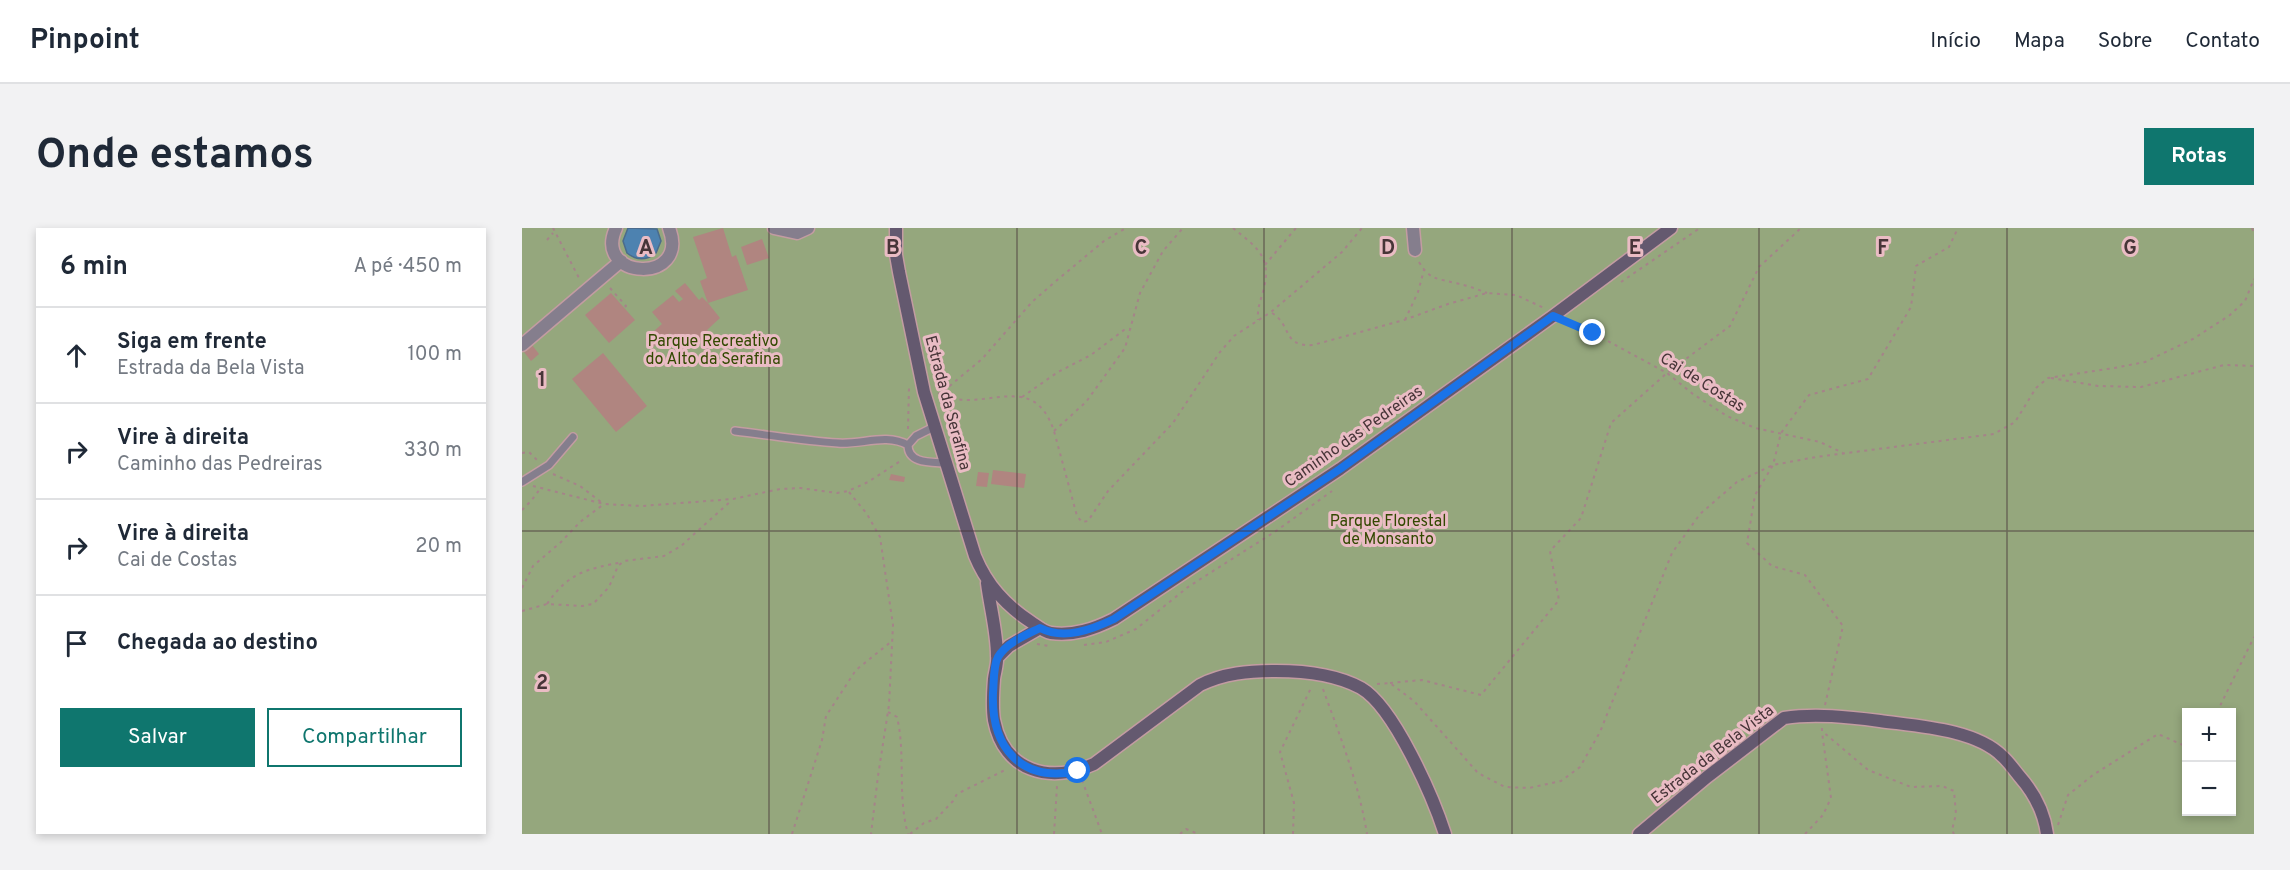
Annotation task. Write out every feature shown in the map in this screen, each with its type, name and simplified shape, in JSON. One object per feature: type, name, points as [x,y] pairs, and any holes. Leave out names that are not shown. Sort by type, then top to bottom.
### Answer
[{"type":"street","points":[[616,228],[614,248],[621,261],[633,269],[640,270],[648,270],[666,259],[672,245],[672,229]]},
{"type":"street","points":[[774,228],[797,233],[808,228]]},
{"type":"street","name":"Estrada da Serafina","points":[[897,228],[898,272],[924,392],[975,556],[987,582]]},
{"type":"street","points":[[1413,228],[1417,256]]},
{"type":"street","name":"Caminho das Pedreiras","points":[[987,582],[1017,614],[1049,633],[1081,632],[1119,615],[1340,469],[1671,228]]},
{"type":"street","points":[[522,345],[621,261]]},
{"type":"street","points":[[987,582],[998,657],[994,679],[994,720],[1003,746],[1019,762],[1030,769],[1047,773],[1078,771],[1094,764],[1200,685],[1218,676],[1260,671],[1290,671],[1318,675],[1360,688],[1381,706],[1412,758],[1445,834]]},
{"type":"street","points":[[998,657],[1009,646],[1040,628]]},
{"type":"street","name":"Estrada da Bela Vista","points":[[1639,834],[1707,777],[1784,718],[1799,716],[1854,718],[1944,729],[1974,739],[2001,754],[2031,789],[2045,820],[2047,834]]},
{"type":"lane","points":[[934,427],[916,436],[908,445],[908,452],[911,457],[920,461],[945,463]]},
{"type":"lane","points":[[735,431],[841,444],[877,439],[902,442],[908,445]]},
{"type":"lane","points":[[522,482],[545,468],[573,437]]},
{"type":"path","points":[[553,228],[585,290]]},
{"type":"path","points":[[940,394],[982,359],[1032,302],[1104,241],[1126,228]]},
{"type":"path","points":[[1054,431],[1086,402],[1125,348],[1140,293],[1150,272],[1163,251],[1183,228]]},
{"type":"path","points":[[1233,228],[1261,250],[1265,265],[1265,285],[1257,309],[1258,320]]},
{"type":"path","points":[[1265,265],[1296,228]]},
{"type":"path","points":[[924,392],[934,390],[952,400],[963,401],[1003,396],[1022,397],[1034,400],[1043,406],[1050,417],[1077,516],[1085,522],[1093,516],[1108,491],[1173,423],[1220,352],[1234,336],[1271,312],[1342,252],[1362,228]]},
{"type":"path","points":[[1373,685],[1422,680],[1481,695],[1559,600],[1550,550],[1581,518],[1611,423],[1667,373],[1730,326],[1759,267],[1801,228]]},
{"type":"path","points":[[1805,834],[1823,815],[1831,798],[1822,731],[1823,716],[1844,626],[1805,575],[1772,566],[1747,543],[1755,495],[1773,465],[1781,433],[1809,395],[1868,379],[1911,307],[1916,266],[1949,247],[1958,228]]},
{"type":"path","points":[[2252,228],[2254,233]]},
{"type":"path","points":[[547,240],[554,233]]},
{"type":"path","points":[[1417,256],[1424,270],[1438,280],[1454,282],[1487,293]]},
{"type":"path","points":[[1404,320],[1418,292],[1424,270]]},
{"type":"path","points":[[1390,683],[1414,701],[1478,773],[1505,787],[1529,788],[1561,781],[1580,767],[1599,732],[1672,553],[1700,514],[1737,482],[1773,465],[1843,453],[1994,434],[2014,422],[2036,388],[2048,378],[2145,362],[2230,315],[2245,302],[2254,279]]},
{"type":"path","points":[[612,291],[626,306],[624,308]]},
{"type":"path","name":"Cai de Costas","points":[[1487,293],[1502,292],[1523,297],[1553,316],[1593,333],[1667,373],[1693,394],[1727,416],[1755,428],[1820,442],[1843,453]]},
{"type":"path","points":[[1271,312],[1282,322],[1294,343],[1302,346],[1404,320],[1487,293]]},
{"type":"path","points":[[1022,397],[1058,372],[1091,355],[1124,330],[1132,329]]},
{"type":"path","points":[[2048,378],[2098,386],[2141,387],[2224,365],[2254,366]]},
{"type":"path","points":[[908,445],[909,396]]},
{"type":"path","points":[[522,453],[529,452],[559,478],[580,486],[604,504]]},
{"type":"path","points":[[522,510],[540,489],[604,504],[642,507],[733,499],[780,489],[800,488],[837,493],[868,482],[899,462]]},
{"type":"path","points":[[848,491],[867,514],[880,537],[893,625],[888,712],[871,834]]},
{"type":"path","points":[[547,603],[566,580],[590,568],[664,556],[681,546],[733,499]]},
{"type":"path","points":[[522,588],[533,566],[580,522],[604,504]]},
{"type":"path","points":[[522,611],[547,603],[582,606],[593,604],[609,586],[618,566],[624,561]]},
{"type":"path","points":[[2219,708],[2254,637]]},
{"type":"path","points":[[792,834],[822,740],[826,716],[856,670],[892,641]]},
{"type":"path","points":[[1293,834],[1294,803],[1280,752],[1318,675]]},
{"type":"path","points":[[1318,675],[1337,726],[1363,811],[1367,834]]},
{"type":"path","points":[[888,712],[897,717],[902,736],[902,814],[909,834],[924,823],[936,819],[957,794],[1019,762]]},
{"type":"path","points":[[1822,731],[1868,770],[1911,787],[1942,786],[1954,791],[1956,814],[1952,830],[1954,834]]},
{"type":"path","points":[[2055,834],[2068,795],[2093,775],[2158,734],[2182,745]]},
{"type":"path","points":[[1054,834],[1058,780]]},
{"type":"path","points":[[1082,780],[1102,834]]},
{"type":"path","points":[[1180,834],[1186,829],[1198,834]]},
{"type":"green space","name":"Parque Florestal de Monsanto","points":[[522,228],[2254,228],[2254,834],[522,834]]},
{"type":"water","points":[[628,228],[657,229],[661,241],[656,253],[649,258],[641,259],[634,258],[627,253],[623,241]]},
{"type":"building","points":[[723,228],[732,257],[736,255],[748,290],[708,303],[700,281],[707,278],[693,237]]},
{"type":"building","points":[[762,239],[769,258],[747,265],[741,247]]},
{"type":"building","points":[[685,283],[699,300],[702,297],[720,318],[707,330],[709,333],[693,347],[688,341],[681,347],[670,333],[652,348],[645,339],[662,324],[652,312],[673,295],[679,302],[683,299],[675,291]]},
{"type":"building","points":[[611,293],[635,320],[609,343],[585,315]]},
{"type":"building","points":[[532,345],[539,354],[531,361],[524,352]]},
{"type":"building","points":[[603,353],[647,406],[616,432],[572,379]]},
{"type":"building","points":[[993,470],[1026,474],[1024,488],[991,484]]},
{"type":"building","points":[[978,472],[989,473],[987,487],[976,486]]},
{"type":"building","points":[[891,474],[905,477],[904,482],[889,480]]},
{"type":"route","points":[[1078,771],[1058,774],[1030,769],[1023,766],[1003,746],[994,720],[994,679],[998,657],[1009,646],[1040,628],[1049,633],[1081,632],[1114,619],[1340,469],[1553,316],[1593,333]]},
{"type":"park label","name":"Parque Recreativo do Alto da Serafina","points":[[713,351]]}]
